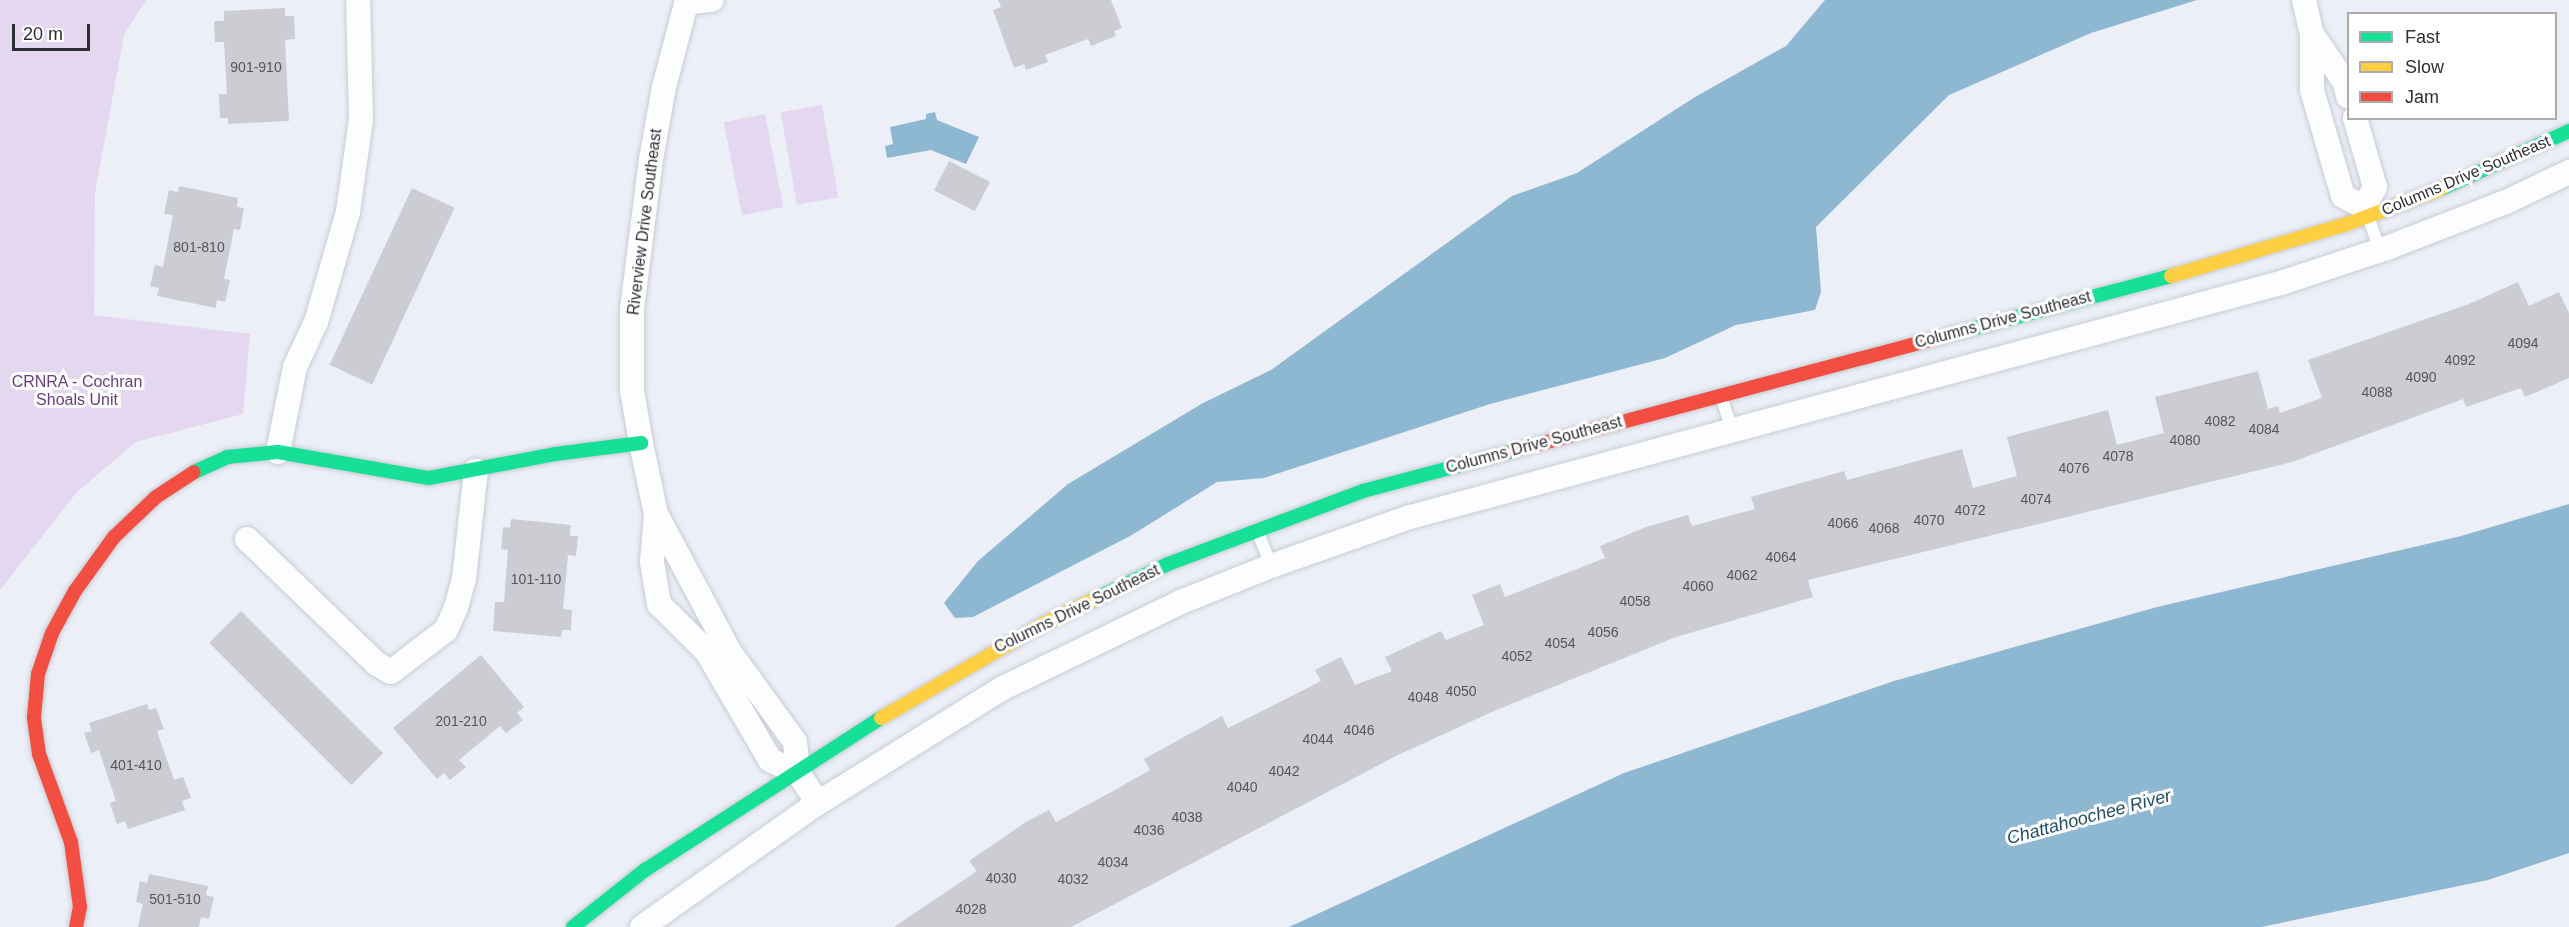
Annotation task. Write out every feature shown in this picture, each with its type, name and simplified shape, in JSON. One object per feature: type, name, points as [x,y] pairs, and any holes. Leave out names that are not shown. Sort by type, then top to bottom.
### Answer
[{"type":"street","points":[[278,452],[295,367],[316,322],[348,212],[362,119],[358,0]]},
{"type":"street","name":"Riverview Drive Southeast","points":[[712,0],[686,2],[664,87],[651,159],[632,309],[632,390],[656,514],[770,760],[798,772]]},
{"type":"street","points":[[2304,0],[2312,34],[2312,90],[2343,196],[2366,212],[2375,187],[2356,120]]},
{"type":"street","points":[[2312,34],[2344,81],[2347,90]]},
{"type":"street","name":"Columns Drive Southeast","points":[[573,927],[645,870],[981,657],[1168,564],[1256,529],[1363,491],[2223,262],[2475,176],[2569,131]]},
{"type":"street","points":[[642,927],[818,803],[1003,688],[1181,602],[1271,566],[1410,516],[2208,304],[2380,250],[2508,201],[2569,172]]},
{"type":"street","points":[[76,927],[80,907],[71,842],[39,754],[34,717],[38,674],[52,633],[75,591],[114,537],[156,497],[199,468],[228,457],[278,452],[429,478],[476,471],[555,454],[641,443]]},
{"type":"street","points":[[247,539],[377,664],[392,672],[446,630],[456,608],[464,579],[476,471]]},
{"type":"street","name":"Riverview Drive Southeast","points":[[656,514],[652,562],[656,596],[666,613],[721,656]]},
{"type":"street","points":[[798,772],[818,803]]},
{"type":"lane","points":[[2366,212],[2380,250]]},
{"type":"lane","points":[[1721,395],[1732,430]]},
{"type":"lane","points":[[1256,529],[1271,566]]},
{"type":"green space","name":"CRNRA - Cochran Shoals Unit","points":[[0,0],[146,0],[124,35],[95,193],[94,315],[250,334],[243,414],[136,442],[77,492],[0,590]]},
{"type":"green space","points":[[822,105],[838,198],[797,205],[781,112]]},
{"type":"green space","points":[[765,114],[783,207],[742,215],[724,122]]},
{"type":"water","points":[[1825,0],[2197,0],[2091,33],[1949,95],[1816,227],[1821,292],[1815,310],[1736,325],[1665,358],[1490,404],[1264,478],[1217,482],[1132,535],[973,617],[955,618],[944,603],[978,561],[1068,484],[1203,403],[1271,370],[1512,196],[1577,173],[1695,97],[1786,46]]},
{"type":"water","points":[[935,112],[937,120],[979,137],[966,164],[931,150],[887,158],[885,146],[893,144],[890,127],[926,119],[926,114]]},
{"type":"water","name":"Chattahoochee River","points":[[2569,504],[2569,853],[2488,880],[2261,927],[1289,927],[1624,773],[1894,681],[2157,607],[2461,536]]},
{"type":"building","points":[[998,0],[1111,0],[1122,28],[1114,31],[1116,36],[1091,46],[1088,39],[1045,55],[1048,62],[1026,70],[1024,64],[1014,68],[993,10],[1001,7]]},
{"type":"building","points":[[285,8],[285,16],[294,16],[295,39],[285,40],[289,121],[228,124],[228,118],[220,118],[219,94],[227,94],[224,42],[215,42],[214,21],[224,21],[224,11]]},
{"type":"building","points":[[949,161],[990,182],[975,211],[934,190]]},
{"type":"building","points":[[179,186],[238,198],[237,207],[244,208],[240,230],[234,229],[224,279],[230,280],[225,302],[217,300],[216,308],[157,296],[159,288],[150,286],[155,265],[163,267],[173,215],[164,214],[169,190],[178,192]]},
{"type":"building","points":[[412,188],[455,208],[372,385],[330,365]]},
{"type":"building","points":[[2518,282],[2529,306],[2559,292],[2569,313],[2569,378],[2525,397],[2521,388],[2466,407],[2463,399],[2292,462],[1808,580],[1813,597],[1676,637],[1494,711],[1396,756],[1071,927],[894,927],[977,871],[969,861],[1026,822],[1049,810],[1056,822],[1150,770],[1144,759],[1222,716],[1228,728],[1321,681],[1315,670],[1341,657],[1355,685],[1392,671],[1385,657],[1441,631],[1446,640],[1484,625],[1472,595],[1500,584],[1505,597],[1605,558],[1600,546],[1646,527],[1688,515],[1692,526],[1755,509],[1751,497],[1844,471],[1847,480],[1962,449],[1973,488],[2017,476],[2007,437],[2108,410],[2117,445],[2164,433],[2155,397],[2258,371],[2268,409],[2278,406],[2280,413],[2322,398],[2308,360],[2469,304]]},
{"type":"building","points":[[511,519],[571,525],[570,536],[578,536],[576,556],[568,555],[563,609],[572,610],[571,630],[562,630],[561,637],[493,631],[495,602],[504,602],[508,550],[501,549],[503,527],[510,528]]},
{"type":"building","points":[[241,611],[383,753],[351,785],[209,643]]},
{"type":"building","points":[[481,655],[524,707],[517,713],[523,720],[506,733],[500,726],[459,760],[466,767],[450,780],[444,773],[437,779],[393,728]]},
{"type":"building","points":[[147,704],[149,710],[156,708],[164,729],[157,731],[174,780],[183,777],[191,798],[182,801],[185,810],[128,829],[125,821],[117,824],[110,803],[116,801],[99,750],[91,753],[84,733],[92,731],[89,723]]},
{"type":"building","points":[[149,874],[208,886],[206,895],[214,897],[209,919],[201,917],[199,927],[138,927],[143,904],[136,902],[140,881],[147,883]]},
{"type":"traffic: fast","points":[[2441,189],[2569,131]]},
{"type":"traffic: fast","points":[[1953,334],[2171,276]]},
{"type":"traffic: fast","points":[[194,472],[227,457],[278,452],[429,478],[555,454],[641,443]]},
{"type":"traffic: fast","points":[[1091,601],[1168,564],[1363,491],[1513,451]]},
{"type":"traffic: fast","points":[[573,927],[645,870],[881,718]]},
{"type":"traffic: slow","points":[[2171,276],[2347,224],[2441,189]]},
{"type":"traffic: slow","points":[[881,718],[1043,624],[1091,601]]},
{"type":"traffic: jam","points":[[1513,451],[1953,334]]},
{"type":"traffic: jam","points":[[76,927],[80,907],[71,842],[39,754],[34,717],[38,674],[52,633],[75,591],[114,537],[156,497],[194,472]]}]
